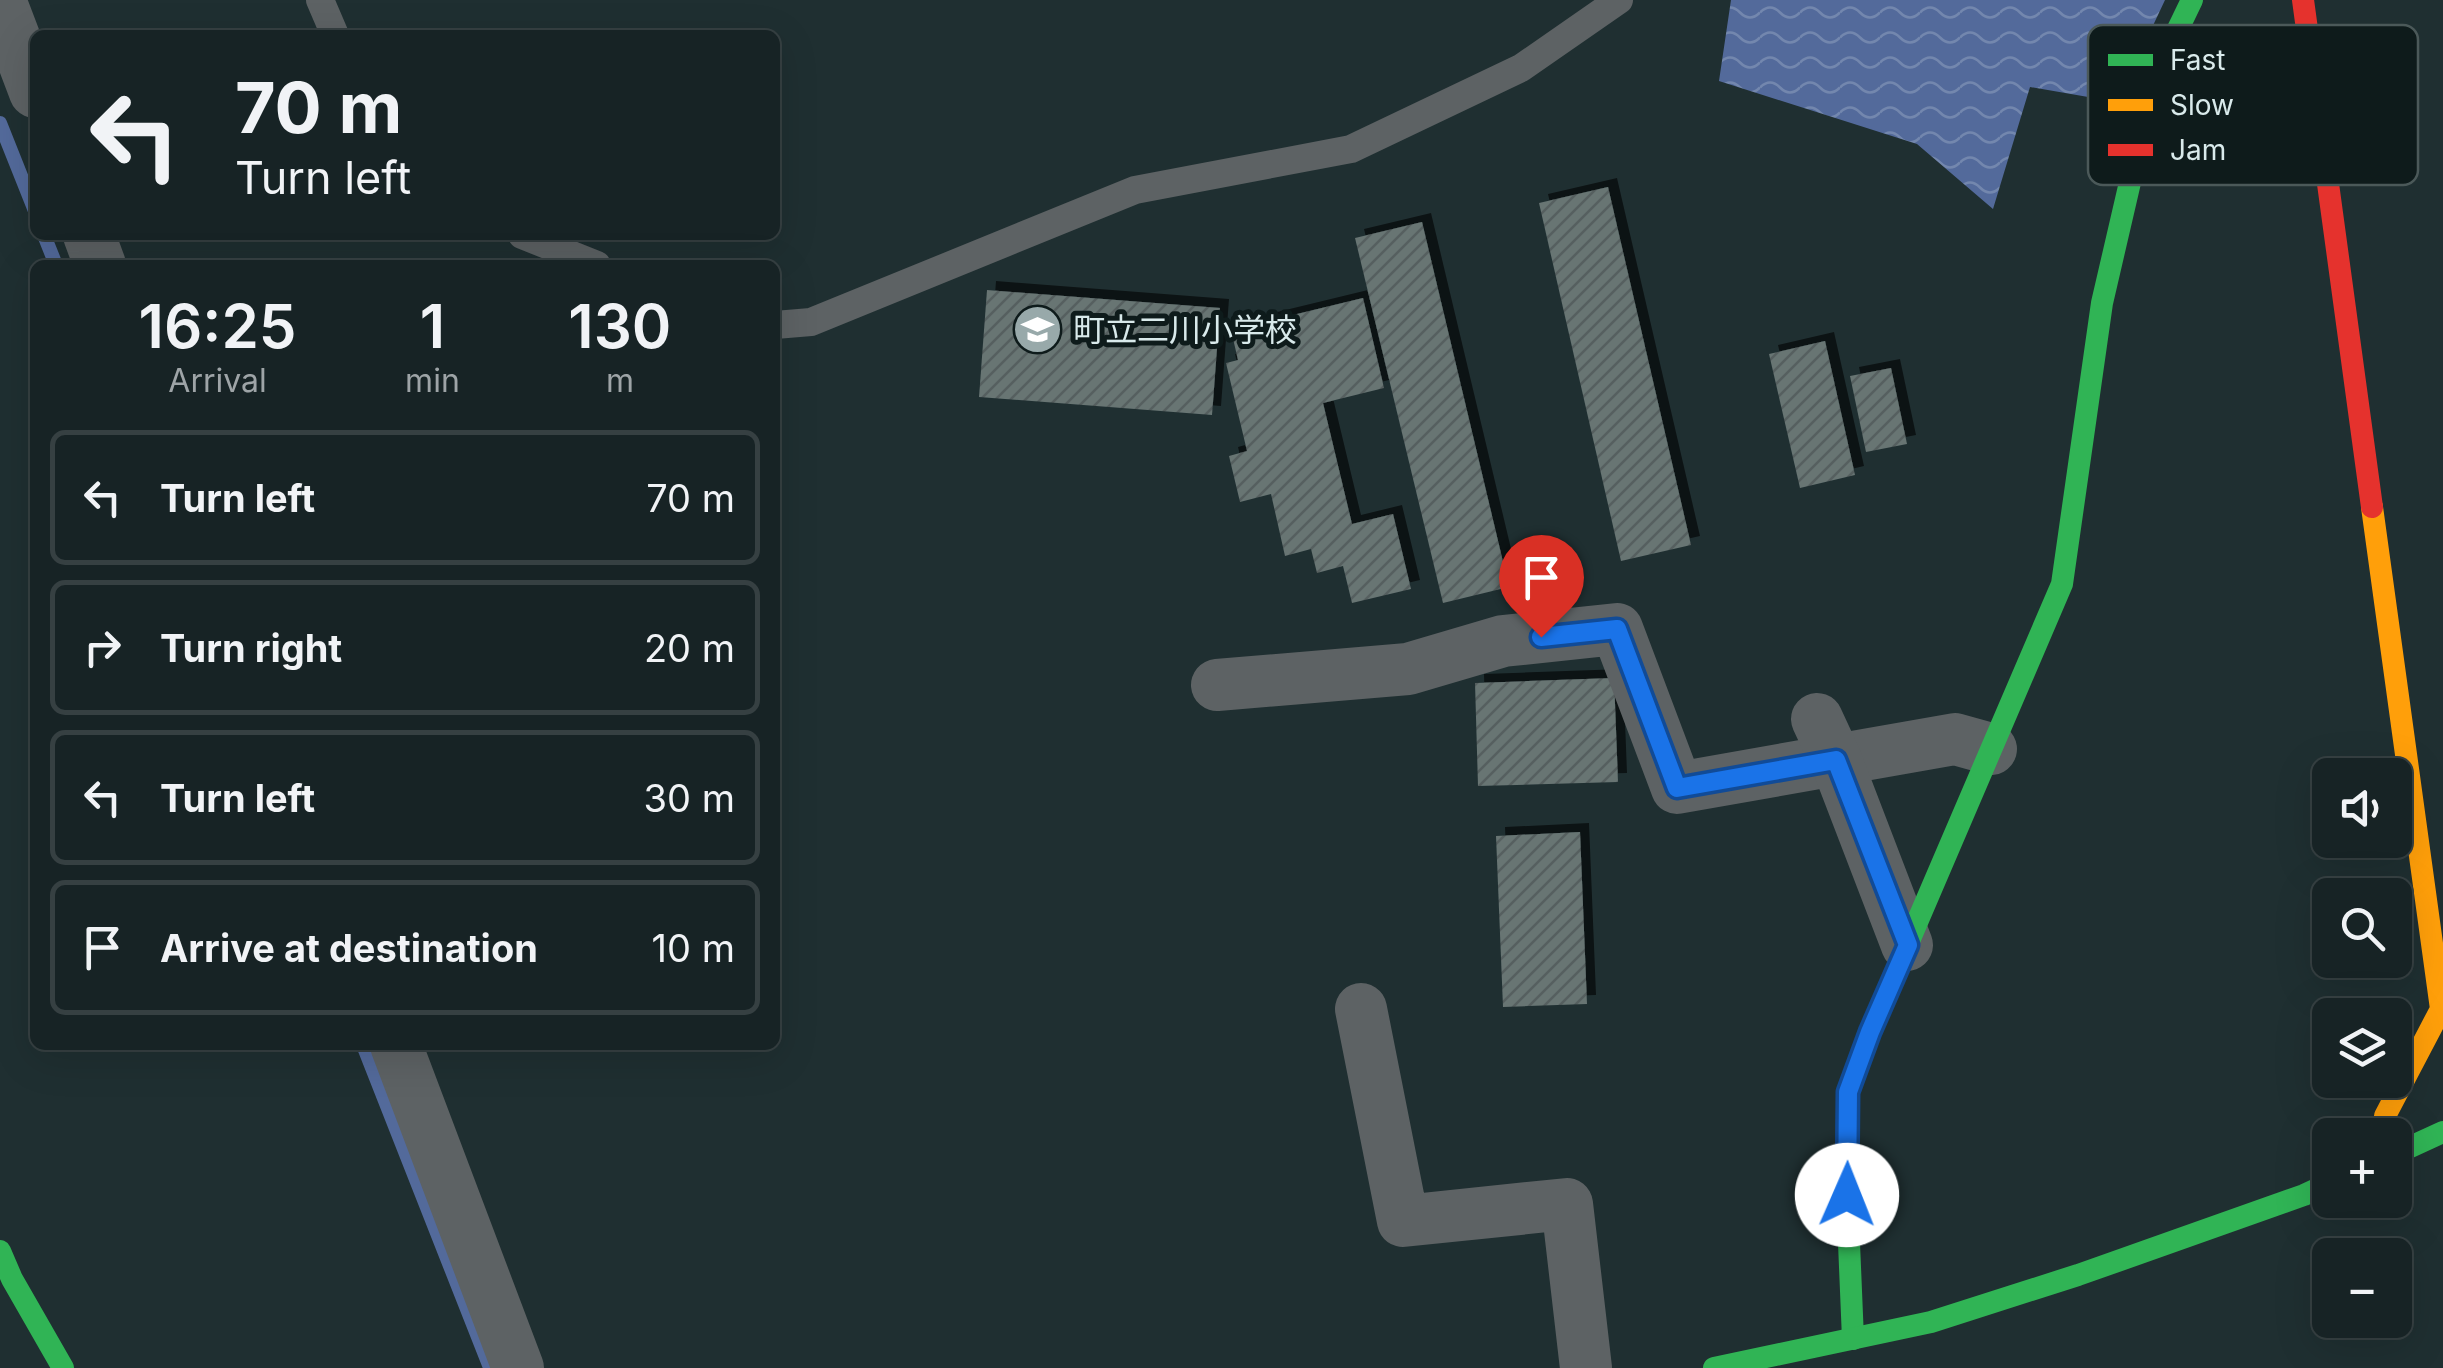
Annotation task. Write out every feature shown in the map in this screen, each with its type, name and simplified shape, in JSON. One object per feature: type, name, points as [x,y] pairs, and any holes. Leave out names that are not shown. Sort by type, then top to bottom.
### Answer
[{"type":"street","points":[[0,0],[30,79]]},
{"type":"street","points":[[2180,25],[2192,0]]},
{"type":"street","points":[[2303,0],[2306,25]]},
{"type":"street","points":[[1845,1350],[1848,1092],[1870,1032],[2062,584],[2102,303],[2129,185]]},
{"type":"street","points":[[2328,185],[2441,1009],[2385,1118]]},
{"type":"street","points":[[1217,685],[1408,669],[1502,640],[1617,629],[1677,788],[1826,740],[1955,739],[1991,749]]},
{"type":"street","points":[[1826,740],[1908,945]]},
{"type":"street","points":[[1361,1008],[1404,1221],[1567,1204],[1586,1368]]},
{"type":"street","points":[[398,1050],[518,1368]]},
{"type":"street","points":[[2412,1146],[2443,1132]]},
{"type":"street","points":[[1714,1368],[1845,1350],[2078,1276],[2312,1191]]},
{"type":"street","points":[[0,1251],[62,1368]]},
{"type":"lane","points":[[320,0],[333,30]]},
{"type":"lane","points":[[780,325],[811,322],[1136,190],[1351,150],[1521,68],[1618,0]]},
{"type":"lane","points":[[535,240],[585,260]]},
{"type":"water","points":[[1731,0],[2165,0],[2153,25],[2088,25],[2088,97],[2030,87],[1993,209],[1917,144],[1719,81]]},
{"type":"building","points":[[1608,187],[1691,545],[1621,561],[1539,203]]},
{"type":"building","points":[[1422,222],[1509,587],[1443,603],[1355,238]]},
{"type":"building","points":[[987,290],[1220,308],[1212,415],[979,397]]},
{"type":"building","points":[[1363,298],[1384,388],[1323,403],[1352,524],[1393,514],[1411,589],[1352,603],[1343,566],[1317,573],[1311,549],[1285,556],[1271,494],[1240,502],[1229,456],[1247,451],[1226,363],[1238,360],[1231,330]]},
{"type":"building","points":[[1825,341],[1855,475],[1800,488],[1769,354]]},
{"type":"building","points":[[1891,368],[1907,444],[1866,452],[1850,376]]},
{"type":"building","points":[[1614,678],[1618,782],[1478,786],[1475,683]]},
{"type":"building","points":[[1580,832],[1587,1004],[1503,1007],[1496,836]]},
{"type":"waterway","points":[[0,123],[30,198]]},
{"type":"waterway","points":[[46,240],[54,260]]},
{"type":"waterway","points":[[365,1050],[489,1365]]},
{"type":"traffic: fast","points":[[2180,25],[2192,0]]},
{"type":"traffic: fast","points":[[1853,1339],[1847,1195],[1848,1093],[1870,1032],[2062,584],[2102,303],[2129,185]]},
{"type":"traffic: fast","points":[[2412,1146],[2443,1132]]},
{"type":"traffic: fast","points":[[1714,1368],[1931,1322],[2078,1275],[2312,1191]]},
{"type":"traffic: fast","points":[[0,1251],[63,1368]]},
{"type":"traffic: slow","points":[[2372,507],[2441,1009],[2385,1118]]},
{"type":"traffic: jam","points":[[2303,0],[2306,25]]},
{"type":"traffic: jam","points":[[2328,185],[2372,507]]},
{"type":"place","name":"町立二川小学校","points":[[1038,329]]},
{"type":"route","points":[[1541,637],[1617,629],[1677,788],[1836,760],[1908,945],[1848,1092],[1847,1195]]}]
